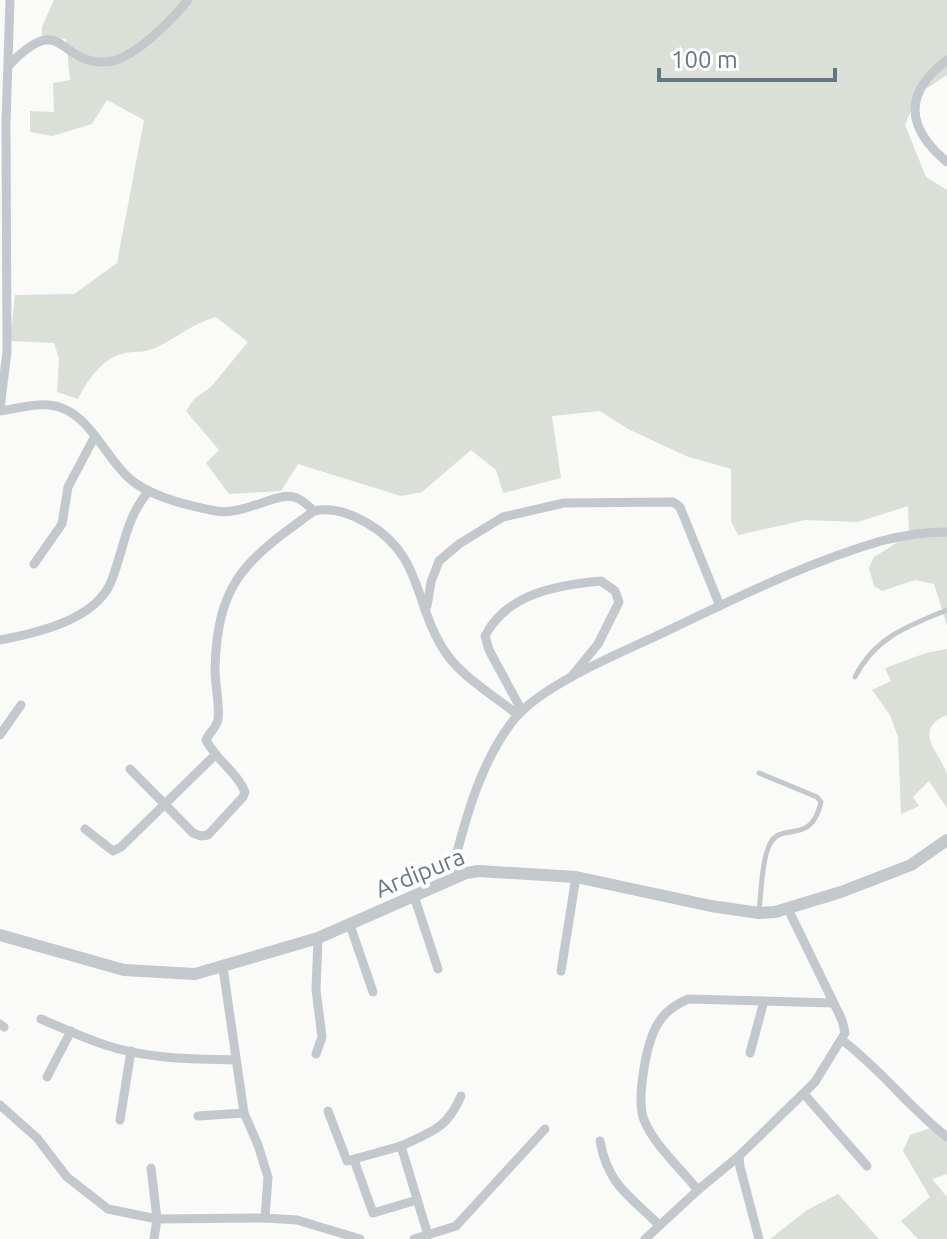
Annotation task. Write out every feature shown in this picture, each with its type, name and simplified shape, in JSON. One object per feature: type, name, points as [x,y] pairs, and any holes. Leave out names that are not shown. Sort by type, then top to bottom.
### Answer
[{"type":"street","points":[[10,0],[9,65],[4,99],[7,351],[0,410],[48,404],[59,407],[95,436],[129,478],[149,491],[219,512],[239,512],[289,496],[301,500],[314,511]]},
{"type":"street","points":[[9,65],[38,41],[51,40],[63,44],[85,60],[120,60],[139,47],[188,0]]},
{"type":"street","points":[[947,60],[920,88],[914,115],[926,142],[947,162]]},
{"type":"street","points":[[34,564],[62,524],[68,487],[95,436]]},
{"type":"street","points":[[0,640],[75,617],[104,595],[112,580],[126,528],[149,491]]},
{"type":"street","points":[[426,610],[439,561],[459,544],[503,517],[530,508],[564,503],[643,501],[673,502],[680,507],[720,606]]},
{"type":"street","points":[[130,769],[193,833],[201,836],[208,835],[238,803],[245,792],[215,755],[206,738],[218,719],[215,672],[217,627],[224,602],[253,558],[314,511],[326,509],[360,519],[386,534],[402,553],[449,659],[520,713]]},
{"type":"street","points":[[450,879],[462,834],[490,759],[520,713],[569,679],[720,606],[829,559],[918,533],[947,532]]},
{"type":"street","points":[[520,713],[489,650],[485,636],[491,624],[507,609],[544,589],[601,581],[615,591],[619,602],[598,644],[569,679]]},
{"type":"street","points":[[0,735],[21,705]]},
{"type":"street","points":[[85,829],[113,851],[121,847],[215,755]]},
{"type":"street","name":"Ardipura","points":[[0,935],[124,970],[195,974],[318,938],[450,879],[478,871],[576,877],[759,913],[788,909],[911,865],[947,840]]},
{"type":"street","points":[[561,971],[576,877]]},
{"type":"street","points":[[414,896],[438,969]]},
{"type":"street","points":[[645,1239],[804,1094],[842,1040],[844,1026],[788,909]]},
{"type":"street","points":[[350,925],[373,992]]},
{"type":"street","points":[[316,1054],[322,1037],[316,990],[318,938]]},
{"type":"street","points":[[223,968],[244,1113],[268,1177],[265,1218]]},
{"type":"street","points":[[698,1190],[658,1143],[643,1118],[642,1081],[655,1028],[676,1004],[688,999],[833,1003]]},
{"type":"street","points":[[750,1053],[764,1001]]},
{"type":"street","points":[[41,1019],[106,1045],[131,1051],[162,1057],[236,1060]]},
{"type":"street","points":[[47,1077],[71,1031]]},
{"type":"street","points":[[842,1040],[876,1067],[928,1122],[947,1137]]},
{"type":"street","points":[[120,1120],[131,1051]]},
{"type":"street","points":[[804,1094],[867,1166]]},
{"type":"street","points":[[328,1111],[347,1161],[401,1146],[438,1129],[455,1110],[461,1096]]},
{"type":"street","points":[[0,1105],[37,1138],[67,1177],[108,1209],[157,1219],[297,1220],[360,1239]]},
{"type":"street","points":[[198,1116],[244,1113]]},
{"type":"street","points":[[414,1239],[456,1226],[545,1129]]},
{"type":"street","points":[[600,1141],[612,1180],[659,1225]]},
{"type":"street","points":[[401,1146],[428,1235]]},
{"type":"street","points":[[739,1156],[759,1239]]},
{"type":"street","points":[[354,1160],[373,1213],[417,1200]]},
{"type":"street","points":[[151,1168],[157,1219],[154,1239]]},
{"type":"lane","points":[[855,677],[867,656],[892,635],[906,626],[947,610]]},
{"type":"lane","points":[[759,773],[817,797],[821,802],[816,818],[806,829],[777,835],[769,845],[759,913]]},
{"type":"shaded area","points":[[54,0],[947,0],[947,75],[918,94],[905,125],[926,177],[947,190],[947,626],[934,584],[915,580],[882,591],[874,586],[869,568],[874,557],[909,535],[908,506],[858,522],[805,520],[738,535],[731,521],[731,469],[686,456],[628,429],[600,411],[552,416],[561,478],[503,493],[496,470],[471,450],[422,492],[401,496],[298,464],[281,491],[229,494],[206,463],[219,450],[186,411],[194,399],[211,387],[248,342],[216,317],[151,350],[125,353],[110,359],[91,378],[78,399],[57,392],[59,359],[54,343],[10,341],[15,295],[74,294],[117,263],[144,120],[107,100],[92,124],[52,136],[30,132],[30,111],[54,112],[53,83],[70,80],[66,39],[42,37],[42,27]]},
{"type":"shaded area","points":[[947,649],[947,715],[936,721],[929,735],[947,775],[947,808],[929,781],[913,797],[919,806],[901,814],[898,737],[890,715],[872,690],[891,681],[885,668]]},
{"type":"shaded area","points":[[931,1128],[947,1141],[947,1174],[932,1179],[947,1197],[947,1239],[918,1239],[901,1221],[930,1197],[903,1151],[910,1135]]},
{"type":"shaded area","points":[[838,1194],[879,1239],[770,1239],[807,1210]]}]
